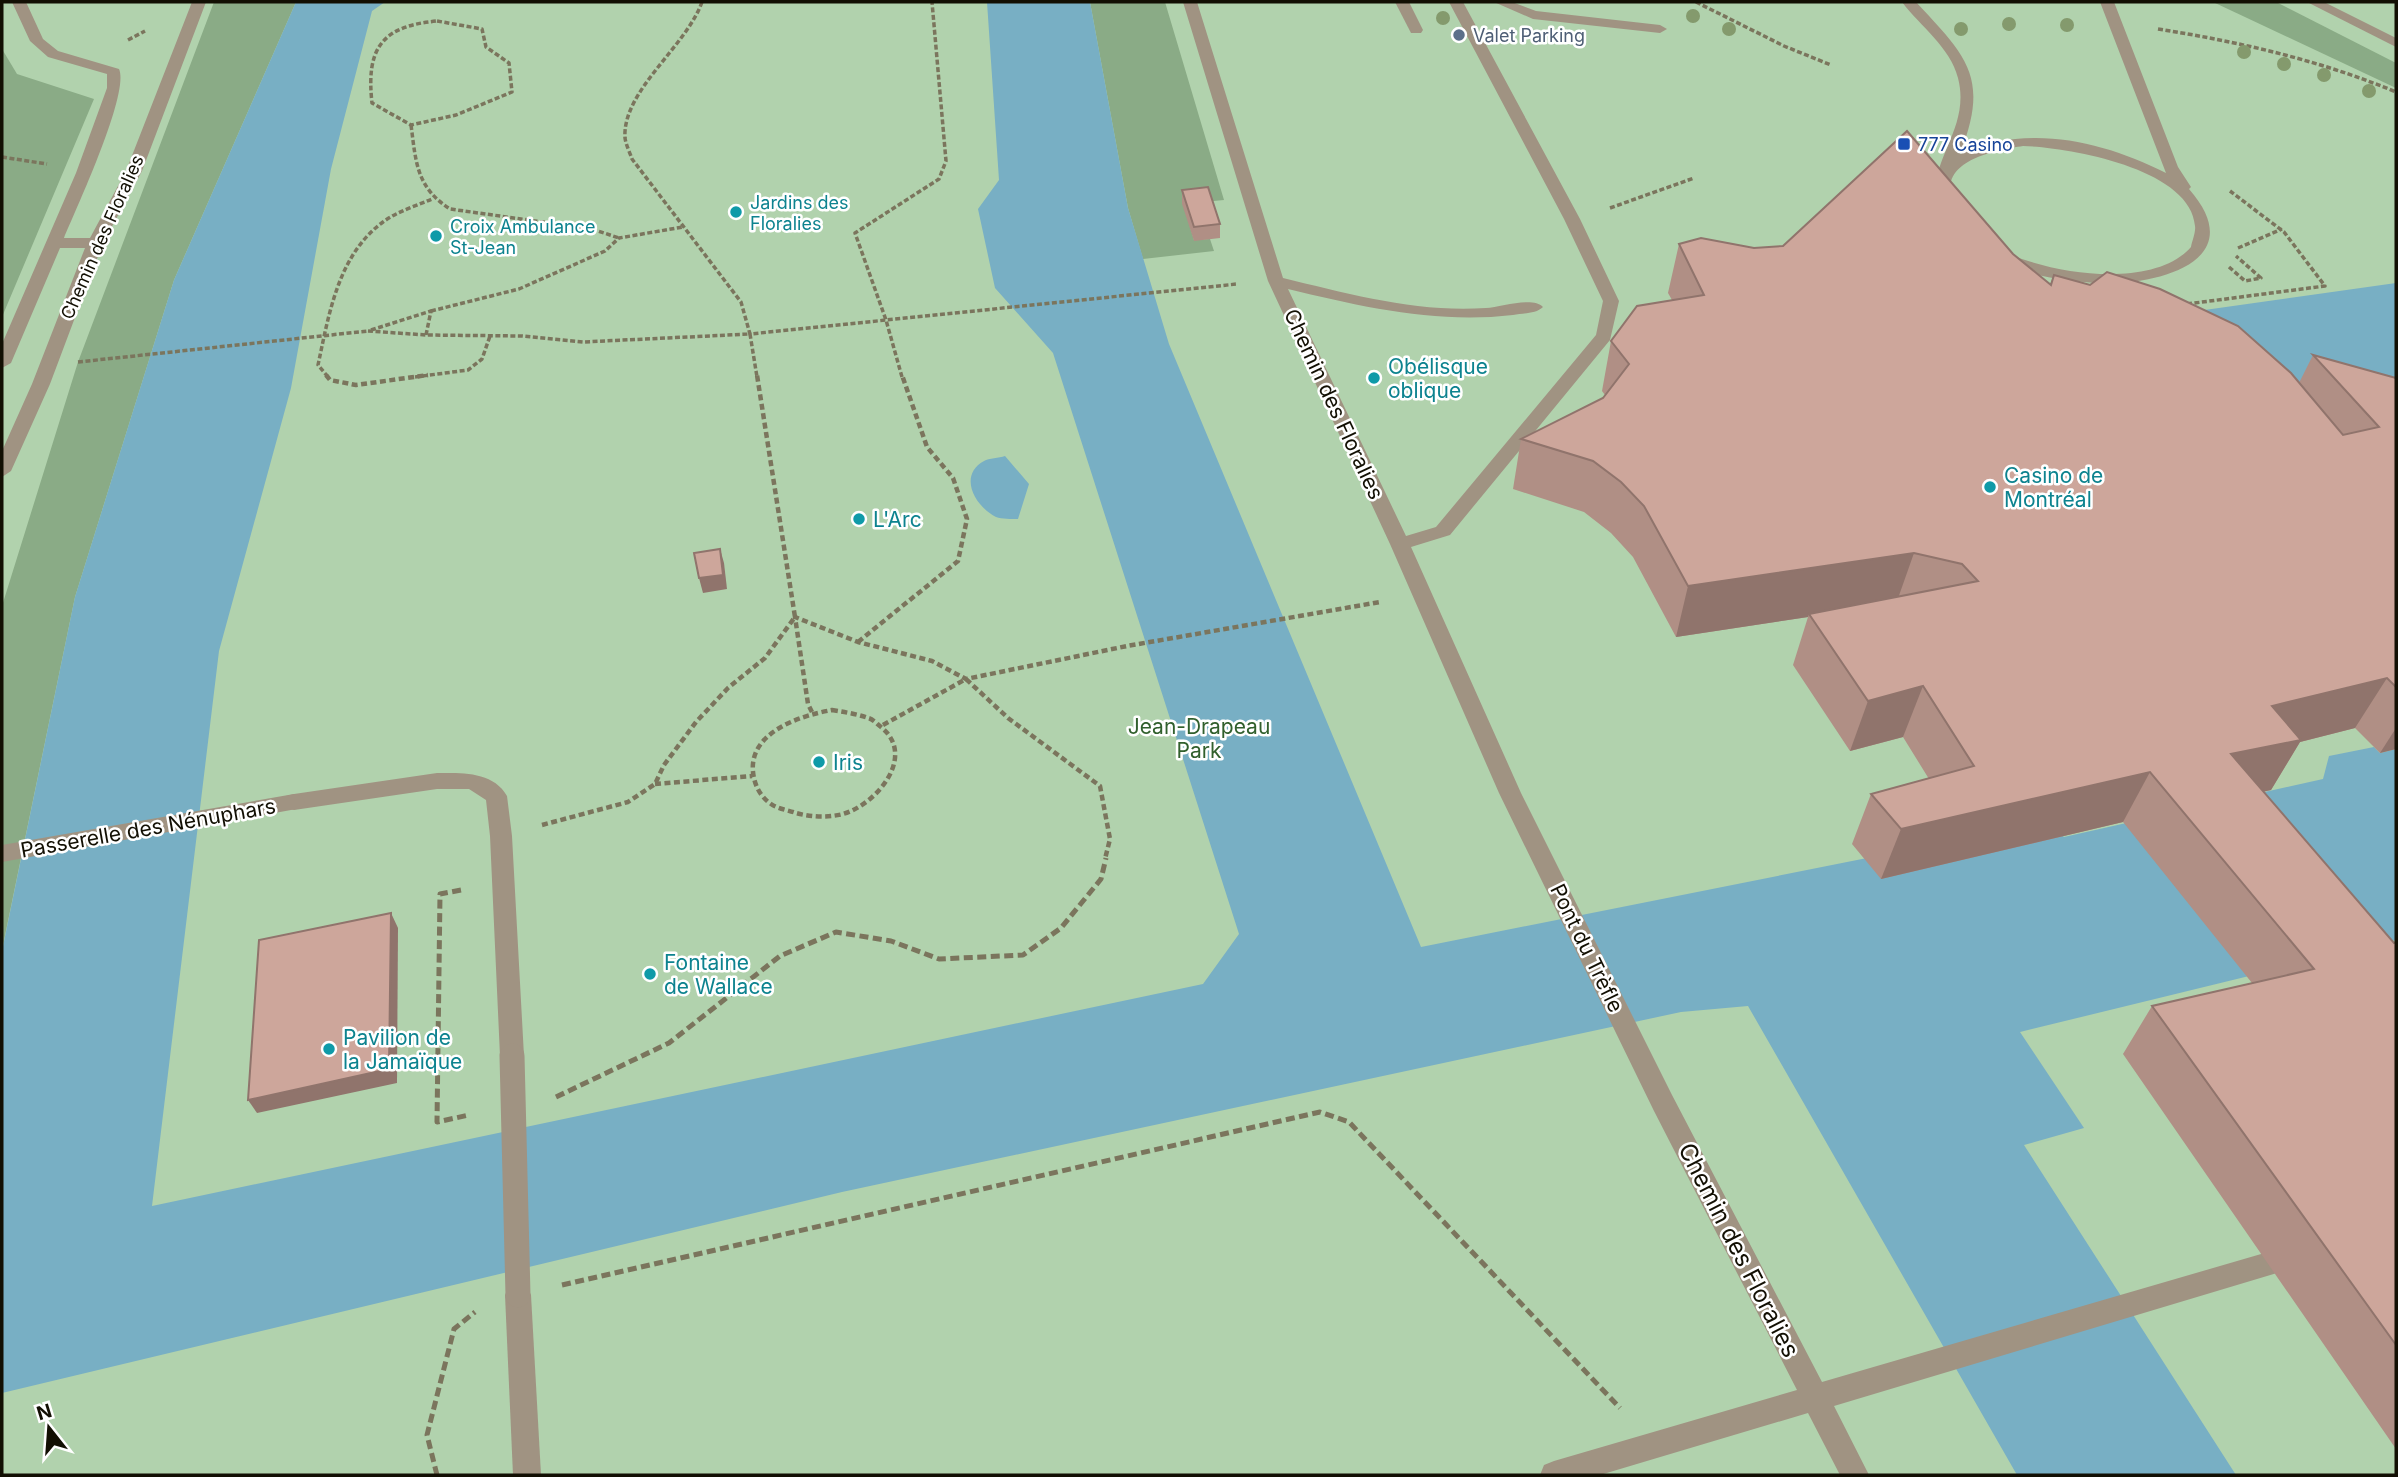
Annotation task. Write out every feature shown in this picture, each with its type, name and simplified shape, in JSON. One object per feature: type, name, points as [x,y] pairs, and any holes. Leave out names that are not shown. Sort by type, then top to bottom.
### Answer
[{"type":"street","points":[[2,4],[12,2]]},
{"type":"street","points":[[2,363],[55,243],[114,88],[114,72],[53,54],[37,41],[19,2]]},
{"type":"street","name":"Chemin des Floralies","points":[[1190,2],[1276,281],[1400,544],[1510,793]]},
{"type":"street","points":[[1402,2],[1416,30]]},
{"type":"street","points":[[1400,544],[1443,531],[1604,336],[1611,301],[1572,219],[1456,2]]},
{"type":"street","points":[[1501,2],[1533,15],[1660,29]]},
{"type":"street","points":[[1909,2],[1945,43],[1963,69],[1966,83],[1966,105],[1960,136],[1942,181],[1942,200],[1952,220],[1978,244],[1999,256],[2079,277],[2118,279],[2153,275],[2180,264],[2198,250],[2204,232],[2199,212],[2170,167],[2107,2]]},
{"type":"street","points":[[2314,2],[2396,43]]},
{"type":"street","name":"Chemin des Floralies","points":[[3,459],[41,384],[95,243],[134,171],[199,3]]},
{"type":"street","points":[[1942,181],[1949,169],[1961,158],[1979,151],[1999,145],[2049,142],[2103,152],[2152,171],[2181,190],[2199,212]]},
{"type":"street","points":[[55,243],[95,243]]},
{"type":"street","points":[[1276,281],[1350,299],[1413,310],[1484,313],[1535,307]]},
{"type":"street","name":"Passerelle des Nénuphars","points":[[2,854],[294,802],[437,781],[473,781],[496,796],[501,836],[512,1056],[518,1295],[527,1475]]},
{"type":"street","name":"Pont du Trèfle","points":[[1510,793],[1663,1103]]},
{"type":"street","name":"Chemin des Floralies","points":[[1663,1103],[1855,1475]]},
{"type":"street","points":[[1554,1475],[2268,1264]]},
{"type":"path","points":[[702,2],[691,28],[637,98],[625,137],[632,159],[741,302],[750,334],[808,704],[813,712]]},
{"type":"path","points":[[858,642],[958,561],[967,519],[953,478],[928,447],[909,400],[886,320],[855,233],[939,179],[946,161],[932,2]]},
{"type":"path","points":[[1696,2],[1784,46],[1831,65]]},
{"type":"path","points":[[84,63],[199,3]]},
{"type":"path","points":[[2114,19],[2258,47],[2359,76],[2396,92]]},
{"type":"path","points":[[426,21],[456,21],[482,29],[486,47],[509,63],[512,92],[456,115],[411,125],[372,103],[368,83],[371,56],[390,32],[426,21]]},
{"type":"path","points":[[411,125],[418,168],[426,190],[432,199],[450,209],[592,229],[619,238],[683,227]]},
{"type":"path","points":[[1572,219],[1694,178]]},
{"type":"path","points":[[2220,186],[2259,208],[2283,229],[2301,249],[2325,286]]},
{"type":"path","points":[[432,199],[383,222],[352,254],[332,298],[318,365],[330,380],[356,385],[468,370],[482,359],[490,336]]},
{"type":"path","points":[[2222,260],[2245,281],[2261,278],[2230,251],[2283,229]]},
{"type":"path","points":[[368,331],[431,311],[519,289],[605,251],[619,238]]},
{"type":"path","points":[[78,362],[368,331],[583,342],[750,334],[1226,286]]},
{"type":"path","points":[[426,335],[431,311]]},
{"type":"path","points":[[883,725],[966,679],[1127,646],[1355,606]]},
{"type":"path","points":[[547,1098],[559,1096],[669,1043],[780,956],[836,932],[891,941],[939,959],[1023,955],[1061,928],[1101,879],[1110,839],[1100,786],[1008,718],[966,679],[932,661],[858,642],[795,618]]},
{"type":"path","points":[[656,784],[664,765],[696,722],[728,688],[765,657],[795,618]]},
{"type":"path","points":[[851,711],[883,725],[894,739],[898,755],[894,774],[883,790],[865,805],[842,814],[817,817],[793,814],[773,806],[759,792],[752,776],[753,760],[761,744],[783,725],[813,712],[851,711]]},
{"type":"path","points":[[501,836],[628,802],[656,784],[752,776]]},
{"type":"path","points":[[473,1114],[437,1122],[440,894],[503,881]]},
{"type":"path","points":[[437,1475],[427,1435],[454,1329],[488,1302],[1320,1112],[1349,1122],[1655,1445]]},
{"type":"green space","name":"Jean-Drapeau Park","points":[[2,2],[2396,2],[2396,1475],[2,1475]]},
{"type":"green space","points":[[214,2],[296,2],[174,280],[75,597],[2,950],[2,606],[78,362]]},
{"type":"green space","points":[[1090,2],[1165,2],[1224,200],[1183,204],[1194,240],[1210,239],[1214,251],[1143,259],[1128,208]]},
{"type":"green space","points":[[2213,2],[2276,2],[2396,63],[2396,88]]},
{"type":"green space","points":[[2,49],[17,74],[94,99],[2,317]]},
{"type":"water","points":[[296,2],[385,2],[372,11],[331,169],[291,388],[219,651],[152,1206],[1203,984],[1239,934],[1053,353],[995,288],[978,209],[999,180],[987,2],[1090,2],[1128,208],[1169,344],[1421,947],[2048,822],[2064,837],[2323,779],[2329,756],[2374,747],[2380,753],[2396,749],[2396,940],[2020,1032],[2084,1128],[2024,1145],[2236,1475],[2017,1475],[1748,1006],[1681,1012],[842,1192],[2,1393],[2,951],[75,597],[174,280]]},
{"type":"water","points":[[2396,283],[2396,435],[2098,325]]},
{"type":"water","points":[[1005,456],[1029,484],[1018,519],[996,517],[982,506],[972,491],[972,475],[976,467],[989,459]]},
{"type":"building","points":[[1907,131],[2013,254],[2051,285],[2054,275],[2090,285],[2107,272],[2160,289],[2238,326],[2291,373],[2343,435],[2379,427],[2313,355],[2396,378],[2396,687],[2387,678],[2272,706],[2301,740],[2231,754],[2394,943],[2396,942],[2396,1345],[2152,1006],[2314,969],[2150,772],[1901,829],[1871,794],[1974,766],[1923,686],[1868,701],[1809,614],[1978,581],[1962,564],[1914,553],[1688,586],[1644,506],[1621,482],[1593,461],[1521,439],[1603,398],[1629,364],[1611,341],[1637,306],[1704,295],[1679,244],[1701,238],[1754,248],[1783,246]]},
{"type":"building","points":[[1208,187],[1220,224],[1194,227],[1182,190]]},
{"type":"building","points":[[720,549],[723,575],[699,578],[694,553]]},
{"type":"building","name":"Pavilion de la Jamaïque","points":[[391,913],[389,1069],[248,1100],[259,940]]},
{"type":"place","name":"Valet Parking","points":[[1459,35]]},
{"type":"place","name":"777 Casino","points":[[1904,144]]},
{"type":"place","name":"Jardins des Floralies","points":[[736,212]]},
{"type":"place","name":"Croix Ambulance St-Jean","points":[[436,236]]},
{"type":"place","name":"Obélisque oblique","points":[[1374,378]]},
{"type":"place","name":"Casino de Montréal","points":[[1990,487]]},
{"type":"place","name":"L'Arc","points":[[859,519]]},
{"type":"place","name":"Iris","points":[[819,762]]},
{"type":"place","name":"Fontaine de Wallace","points":[[650,974]]},
{"type":"place","name":"Pavilion de la Jamaïque","points":[[329,1049]]}]
